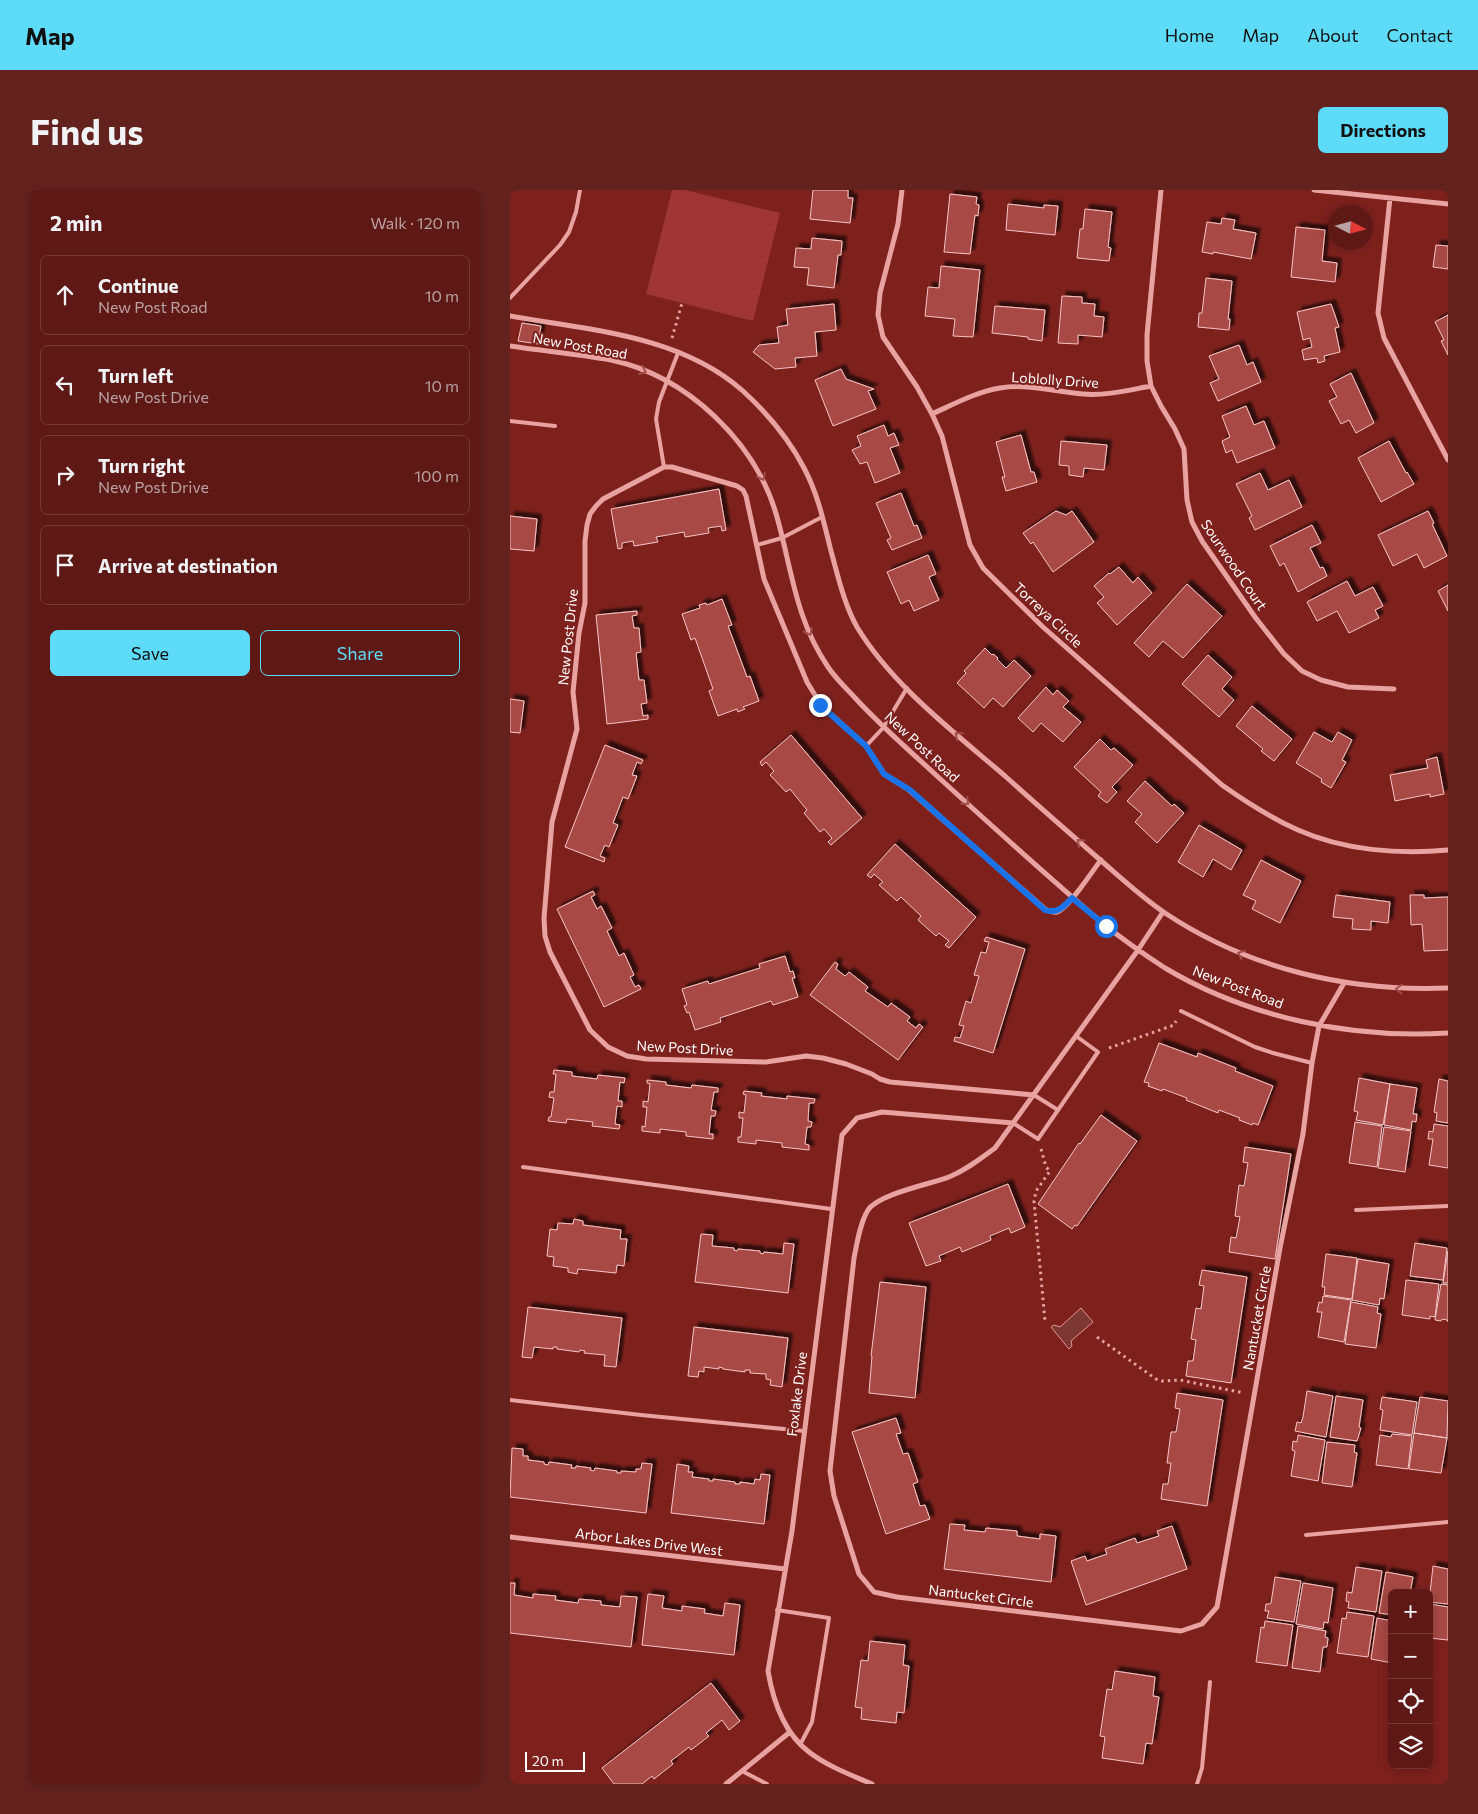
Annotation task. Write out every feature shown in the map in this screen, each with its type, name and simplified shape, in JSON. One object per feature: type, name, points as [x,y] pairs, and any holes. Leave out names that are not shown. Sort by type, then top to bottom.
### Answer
[{"type":"street","name":"Torreya Circle","points":[[902,190],[898,224],[880,293],[878,315],[883,336],[917,387],[932,414],[949,458],[970,545],[983,568],[1043,627],[1222,785],[1272,817],[1298,830],[1326,840],[1355,846],[1408,852],[1448,850]]},
{"type":"street","name":"Sourwood Court","points":[[1161,190],[1147,335],[1147,361],[1151,386],[1184,449],[1187,500],[1192,522],[1202,541],[1255,617],[1284,654],[1302,670],[1321,680],[1348,687],[1394,689]]},
{"type":"street","points":[[1314,190],[1448,204]]},
{"type":"street","points":[[1390,198],[1378,313],[1384,338],[1448,460]]},
{"type":"street","name":"New Post Road","points":[[510,316],[624,336],[668,348],[697,360],[721,374],[740,389],[774,423],[805,469],[816,498],[844,596],[855,623],[881,661],[946,725],[1163,912],[1211,940],[1250,957],[1308,976],[1344,983],[1390,988],[1448,988]]},
{"type":"street","name":"New Post Road","points":[[510,346],[612,361],[639,369],[666,382],[704,407],[720,421],[740,444],[758,470],[770,494],[798,603],[817,648],[828,668],[883,728],[1072,898],[1138,950],[1191,982],[1278,1015],[1319,1026],[1382,1033],[1448,1034]]},
{"type":"street","name":"Loblolly Drive","points":[[932,414],[974,395],[1000,388],[1022,387],[1085,394],[1111,394],[1151,386]]},
{"type":"street","points":[[664,467],[672,467],[728,482],[742,490],[746,496],[764,579],[807,682],[820,705],[866,746],[884,774],[910,790],[1045,910],[1057,912],[1062,909],[1101,860]]},
{"type":"street","name":"New Post Drive","points":[[664,467],[603,499],[590,514],[587,525],[585,541],[585,603],[579,633],[573,692],[577,729],[552,822],[544,918],[545,936],[550,952],[590,1030],[608,1047],[627,1056],[646,1059],[766,1062],[806,1056],[846,1064],[890,1082],[1034,1095]]},
{"type":"street","name":"Nantucket Circle","points":[[1163,912],[1138,950],[994,1148],[973,1164],[950,1176],[888,1196],[868,1209],[860,1234],[853,1268],[830,1471],[834,1496],[859,1574],[874,1592],[897,1597],[1181,1631],[1202,1624],[1217,1607],[1280,1248],[1303,1134],[1312,1063],[1319,1026],[1344,983]]},
{"type":"street","name":"Foxlake Drive","points":[[872,1784],[833,1766],[809,1752],[801,1744],[790,1732],[780,1713],[772,1693],[768,1671],[792,1531],[831,1208],[842,1135],[857,1118],[882,1112],[1013,1124]]},
{"type":"street","name":"Arbor Lakes Drive West","points":[[510,1537],[785,1569]]},
{"type":"street","points":[[726,1784],[790,1732]]},
{"type":"lane","points":[[510,298],[570,232],[580,190]]},
{"type":"lane","points":[[664,467],[656,419],[659,402],[678,353]]},
{"type":"lane","points":[[510,422],[555,426]]},
{"type":"lane","points":[[757,546],[782,538],[822,518]]},
{"type":"lane","points":[[866,746],[883,728],[908,688]]},
{"type":"lane","points":[[1181,1011],[1255,1047],[1312,1063]]},
{"type":"lane","points":[[1013,1124],[1038,1139],[1098,1052],[1076,1036]]},
{"type":"lane","points":[[1034,1095],[1058,1110]]},
{"type":"lane","points":[[523,1167],[831,1208]]},
{"type":"lane","points":[[1356,1210],[1448,1206]]},
{"type":"lane","points":[[510,1400],[804,1431]]},
{"type":"lane","points":[[1306,1534],[1448,1522]]},
{"type":"lane","points":[[778,1610],[829,1618],[812,1722],[801,1744]]},
{"type":"lane","points":[[1197,1784],[1202,1768],[1210,1682]]},
{"type":"lane","points":[[742,1771],[767,1784]]},
{"type":"path","points":[[668,348],[682,303]]},
{"type":"path","points":[[1098,1052],[1174,1025],[1181,1011]]},
{"type":"path","points":[[1038,1139],[1046,1168],[1050,1171],[1036,1191],[1034,1201],[1045,1321]]},
{"type":"path","points":[[1097,1337],[1162,1381],[1180,1380],[1255,1395]]},
{"type":"shaded area","points":[[672,190],[685,190],[780,213],[753,321],[646,294]]},
{"type":"shaded area","points":[[1081,1308],[1093,1322],[1071,1341],[1072,1346],[1069,1349],[1051,1327],[1054,1325],[1060,1327]]},
{"type":"building","points":[[813,190],[848,190],[848,198],[853,198],[850,223],[810,219]]},
{"type":"building","points":[[950,194],[977,197],[976,204],[979,205],[978,216],[975,215],[970,254],[944,252]]},
{"type":"building","points":[[1008,204],[1044,208],[1044,205],[1058,206],[1055,235],[1006,230]]},
{"type":"building","points":[[1085,209],[1112,212],[1108,247],[1111,248],[1109,261],[1077,258],[1080,229],[1083,229]]},
{"type":"building","points":[[1222,218],[1235,220],[1233,229],[1256,233],[1251,259],[1213,252],[1213,254],[1202,252],[1207,222],[1221,224]]},
{"type":"building","points":[[1296,227],[1325,230],[1322,261],[1337,263],[1335,282],[1291,277]]},
{"type":"building","points":[[812,238],[842,241],[841,255],[838,255],[834,288],[807,285],[809,268],[794,267],[796,248],[811,249]]},
{"type":"building","points":[[1436,245],[1448,246],[1448,269],[1433,267]]},
{"type":"building","points":[[941,266],[980,270],[973,337],[953,336],[955,319],[925,316],[928,287],[939,288]]},
{"type":"building","points":[[1206,278],[1232,281],[1228,319],[1230,319],[1229,330],[1198,327],[1199,313],[1202,313]]},
{"type":"building","points":[[1062,296],[1082,297],[1082,303],[1095,304],[1094,316],[1104,317],[1102,337],[1078,335],[1078,344],[1058,343]]},
{"type":"building","points":[[834,304],[836,330],[815,332],[817,356],[795,358],[796,367],[775,369],[753,352],[759,345],[779,343],[777,327],[788,325],[786,309]]},
{"type":"building","points":[[1331,304],[1339,327],[1335,328],[1340,352],[1324,356],[1325,361],[1318,363],[1317,358],[1304,360],[1302,350],[1312,347],[1310,338],[1303,340],[1297,312]]},
{"type":"building","points":[[995,306],[1045,310],[1042,341],[1028,339],[1028,337],[992,333]]},
{"type":"building","points":[[1448,315],[1448,355],[1441,341],[1444,340],[1435,322]]},
{"type":"building","points":[[522,323],[541,326],[538,344],[518,341]]},
{"type":"building","points":[[1239,345],[1247,365],[1253,362],[1261,382],[1218,401],[1210,383],[1219,379],[1209,356]]},
{"type":"building","points":[[841,369],[846,379],[874,389],[868,391],[876,409],[833,426],[815,380]]},
{"type":"building","points":[[1351,373],[1374,423],[1356,433],[1349,420],[1341,424],[1329,401],[1337,397],[1330,384]]},
{"type":"building","points":[[1246,406],[1254,425],[1264,421],[1275,448],[1237,463],[1232,450],[1226,453],[1222,441],[1230,437],[1222,416]]},
{"type":"building","points":[[884,425],[888,436],[894,433],[899,445],[890,448],[900,473],[875,483],[867,462],[860,464],[852,450],[861,446],[857,436]]},
{"type":"building","points":[[1021,435],[1031,472],[1034,472],[1037,482],[1006,491],[1002,477],[1005,477],[996,442]]},
{"type":"building","points":[[1061,441],[1107,445],[1104,470],[1084,468],[1083,477],[1069,475],[1069,466],[1059,465]]},
{"type":"building","points":[[1389,441],[1414,484],[1381,502],[1358,458]]},
{"type":"building","points":[[1260,473],[1268,490],[1289,480],[1302,507],[1255,530],[1249,518],[1252,516],[1236,484]]},
{"type":"building","points":[[719,489],[726,530],[722,531],[721,526],[708,528],[709,533],[685,537],[684,532],[656,537],[658,542],[634,546],[633,541],[622,543],[622,548],[618,549],[611,509]]},
{"type":"building","points":[[901,493],[914,526],[917,525],[922,538],[892,550],[887,540],[891,538],[876,503]]},
{"type":"building","points":[[1056,511],[1066,515],[1072,511],[1094,542],[1053,572],[1033,542],[1031,544],[1023,533]]},
{"type":"building","points":[[1428,511],[1447,556],[1424,568],[1417,554],[1393,566],[1378,535]]},
{"type":"building","points":[[510,516],[537,519],[534,551],[510,549]]},
{"type":"building","points":[[1312,525],[1321,543],[1310,548],[1320,568],[1323,567],[1327,576],[1298,592],[1284,563],[1280,566],[1270,546]]},
{"type":"building","points":[[928,555],[936,574],[929,577],[939,600],[914,611],[909,600],[901,604],[887,572]]},
{"type":"building","points":[[1119,567],[1133,583],[1138,577],[1152,593],[1117,625],[1097,603],[1104,597],[1094,586]]},
{"type":"building","points":[[1347,581],[1355,596],[1373,587],[1383,606],[1375,610],[1379,618],[1349,633],[1337,611],[1317,621],[1307,602]]},
{"type":"building","points":[[1187,584],[1222,616],[1183,658],[1163,641],[1149,657],[1134,643]]},
{"type":"building","points":[[1448,585],[1448,611],[1438,591]]},
{"type":"building","points":[[722,599],[732,625],[728,626],[747,677],[750,676],[759,701],[743,707],[745,709],[738,712],[737,709],[718,716],[709,691],[713,689],[695,638],[691,640],[682,614],[700,608],[699,605],[706,603],[707,605]]},
{"type":"building","points":[[637,611],[637,615],[632,616],[634,628],[639,628],[641,652],[636,653],[639,680],[644,680],[647,703],[641,704],[643,716],[648,715],[648,719],[607,724],[596,615]]},
{"type":"building","points":[[985,648],[998,658],[1006,668],[1014,660],[1031,676],[1003,707],[993,698],[984,708],[957,683],[966,673],[964,671]]},
{"type":"building","points":[[1208,655],[1232,677],[1222,689],[1234,700],[1219,717],[1182,684]]},
{"type":"building","points":[[1046,687],[1053,695],[1057,690],[1069,701],[1063,707],[1081,722],[1063,742],[1041,723],[1033,732],[1018,718]]},
{"type":"building","points":[[510,699],[524,701],[520,733],[510,732]]},
{"type":"building","points":[[1252,706],[1292,739],[1274,761],[1236,726]]},
{"type":"building","points":[[1314,732],[1332,742],[1338,732],[1352,740],[1342,760],[1346,762],[1331,788],[1321,782],[1322,779],[1296,763]]},
{"type":"building","points":[[791,735],[862,818],[831,845],[828,842],[832,838],[824,829],[820,832],[804,813],[807,810],[790,789],[786,792],[770,775],[774,771],[766,762],[762,766],[760,762]]},
{"type":"building","points":[[1100,739],[1111,750],[1114,748],[1133,765],[1112,787],[1117,792],[1107,803],[1098,796],[1101,792],[1074,767]]},
{"type":"building","points":[[605,745],[643,760],[641,764],[637,762],[632,775],[637,776],[628,799],[623,797],[613,823],[618,825],[609,847],[605,845],[600,856],[605,858],[604,862],[565,847]]},
{"type":"building","points":[[1437,757],[1444,794],[1430,797],[1430,794],[1395,801],[1390,775],[1428,768],[1426,760]]},
{"type":"building","points":[[1145,781],[1172,806],[1174,804],[1184,813],[1157,843],[1135,822],[1142,814],[1127,801]]},
{"type":"building","points":[[1199,825],[1242,850],[1231,870],[1213,859],[1203,877],[1178,862]]},
{"type":"building","points":[[895,844],[976,917],[949,948],[945,945],[949,941],[939,933],[936,936],[918,920],[921,916],[901,897],[897,901],[879,885],[883,882],[874,874],[871,878],[867,875]]},
{"type":"building","points":[[1261,860],[1301,881],[1280,923],[1252,909],[1256,901],[1243,895]]},
{"type":"building","points":[[593,891],[595,895],[591,897],[597,909],[601,906],[612,928],[607,931],[619,956],[624,953],[634,975],[630,977],[635,987],[639,985],[641,989],[604,1007],[557,909]]},
{"type":"building","points":[[1336,895],[1390,902],[1388,923],[1371,921],[1371,930],[1352,929],[1353,919],[1333,917]]},
{"type":"building","points":[[1410,895],[1424,895],[1424,898],[1448,897],[1448,950],[1424,951],[1422,924],[1411,925]]},
{"type":"building","points":[[986,937],[1025,949],[993,1053],[954,1041],[955,1037],[960,1038],[964,1026],[959,1025],[966,1001],[971,1003],[979,976],[974,975],[981,952],[986,953],[989,942],[984,941]]},
{"type":"building","points":[[785,956],[790,972],[793,971],[795,978],[792,978],[798,997],[773,1005],[771,1001],[720,1018],[721,1022],[695,1030],[689,1012],[687,1013],[684,1006],[687,1005],[682,989],[708,981],[709,984],[760,968],[759,964]]},
{"type":"building","points":[[835,962],[838,964],[836,969],[845,976],[849,972],[868,987],[865,991],[888,1007],[891,1003],[910,1017],[907,1021],[916,1028],[919,1024],[923,1027],[898,1060],[810,995]]},
{"type":"building","points":[[1159,1043],[1197,1057],[1198,1053],[1236,1068],[1235,1071],[1273,1086],[1258,1125],[1253,1123],[1252,1125],[1239,1120],[1240,1118],[1219,1110],[1218,1113],[1163,1089],[1162,1091],[1148,1086],[1149,1083],[1144,1082]]},
{"type":"building","points":[[554,1070],[572,1072],[572,1076],[597,1079],[598,1075],[625,1078],[624,1083],[620,1082],[618,1101],[622,1101],[622,1107],[617,1106],[615,1124],[620,1125],[619,1129],[592,1126],[593,1122],[567,1119],[566,1123],[548,1121],[549,1117],[551,1117],[554,1098],[549,1097],[550,1092],[554,1092],[556,1074],[553,1074]]},
{"type":"building","points":[[1359,1078],[1390,1084],[1383,1125],[1356,1120],[1358,1112],[1354,1111]]},
{"type":"building","points":[[1439,1079],[1448,1081],[1448,1123],[1436,1121],[1437,1113],[1434,1112]]},
{"type":"building","points":[[647,1080],[666,1082],[666,1085],[691,1088],[692,1085],[718,1088],[718,1092],[714,1092],[711,1110],[716,1111],[715,1116],[711,1116],[709,1134],[713,1134],[713,1139],[686,1136],[686,1132],[660,1129],[660,1133],[642,1131],[642,1126],[645,1127],[647,1107],[643,1107],[643,1101],[648,1102],[650,1084],[647,1083]]},
{"type":"building","points":[[1390,1084],[1417,1088],[1413,1114],[1417,1114],[1416,1122],[1412,1121],[1411,1130],[1384,1125]]},
{"type":"building","points":[[744,1091],[762,1093],[761,1096],[787,1099],[787,1096],[815,1099],[814,1103],[809,1103],[808,1121],[812,1122],[811,1127],[807,1127],[805,1144],[809,1145],[809,1150],[782,1147],[782,1143],[756,1140],[756,1144],[738,1142],[738,1137],[741,1137],[743,1118],[739,1118],[739,1112],[744,1113],[746,1095],[743,1094]]},
{"type":"building","points":[[1101,1115],[1137,1141],[1077,1226],[1075,1225],[1072,1229],[1038,1204],[1079,1143]]},
{"type":"building","points":[[1355,1122],[1382,1126],[1377,1167],[1349,1163]]},
{"type":"building","points":[[1434,1124],[1448,1126],[1448,1168],[1429,1165],[1433,1139],[1428,1139],[1429,1131],[1433,1132]]},
{"type":"building","points":[[1384,1127],[1411,1131],[1405,1172],[1378,1168]]},
{"type":"building","points":[[1245,1147],[1291,1154],[1275,1259],[1229,1252],[1231,1237],[1236,1238],[1240,1217],[1235,1216],[1239,1185],[1244,1186],[1248,1163],[1243,1162]]},
{"type":"building","points":[[1008,1184],[1025,1227],[1011,1233],[1009,1228],[990,1236],[991,1240],[962,1252],[960,1247],[939,1256],[941,1261],[926,1266],[909,1223]]},
{"type":"building","points":[[574,1219],[583,1221],[583,1225],[621,1230],[620,1239],[627,1239],[624,1266],[617,1265],[616,1273],[578,1269],[577,1274],[568,1272],[568,1268],[553,1266],[554,1257],[547,1256],[550,1229],[557,1230],[558,1223],[573,1224]]},
{"type":"building","points":[[701,1234],[713,1235],[712,1246],[734,1248],[737,1251],[738,1249],[760,1251],[763,1254],[764,1252],[783,1254],[784,1243],[794,1244],[788,1293],[695,1282]]},
{"type":"building","points":[[1415,1243],[1447,1248],[1443,1280],[1410,1276]]},
{"type":"building","points":[[1448,1251],[1448,1283],[1443,1283]]},
{"type":"building","points":[[1326,1254],[1357,1258],[1352,1299],[1324,1295],[1325,1287],[1322,1287]]},
{"type":"building","points":[[1358,1259],[1389,1264],[1384,1299],[1380,1298],[1379,1305],[1352,1300]]},
{"type":"building","points":[[1202,1270],[1247,1277],[1231,1383],[1186,1376],[1188,1361],[1193,1361],[1196,1340],[1191,1339],[1196,1308],[1201,1309],[1204,1286],[1199,1285]]},
{"type":"building","points":[[1406,1280],[1439,1284],[1435,1317],[1430,1316],[1430,1319],[1402,1315]]},
{"type":"building","points":[[880,1282],[926,1287],[915,1398],[869,1393],[871,1356]]},
{"type":"building","points":[[1441,1284],[1448,1285],[1448,1322],[1442,1319],[1441,1321],[1435,1320]]},
{"type":"building","points":[[1323,1296],[1351,1300],[1344,1342],[1318,1337],[1322,1312],[1317,1312],[1319,1302],[1322,1303]]},
{"type":"building","points":[[1351,1302],[1378,1307],[1377,1313],[1381,1314],[1376,1348],[1345,1344]]},
{"type":"building","points":[[528,1307],[622,1318],[616,1367],[604,1366],[605,1355],[584,1353],[585,1351],[580,1350],[579,1352],[557,1349],[557,1347],[553,1347],[553,1349],[534,1347],[532,1358],[522,1357]]},
{"type":"building","points":[[694,1327],[788,1338],[782,1387],[770,1385],[771,1380],[766,1379],[766,1374],[750,1373],[750,1370],[745,1370],[745,1372],[719,1367],[719,1369],[704,1367],[704,1372],[699,1371],[698,1377],[688,1376]]},
{"type":"building","points":[[1307,1391],[1333,1396],[1326,1437],[1295,1431],[1297,1422],[1301,1423],[1303,1417]]},
{"type":"building","points":[[1177,1393],[1223,1400],[1207,1506],[1161,1499],[1163,1484],[1168,1484],[1171,1463],[1167,1463],[1171,1432],[1176,1432],[1180,1409],[1175,1408]]},
{"type":"building","points":[[1336,1396],[1363,1400],[1359,1427],[1361,1428],[1357,1441],[1330,1437]]},
{"type":"building","points":[[1382,1397],[1417,1402],[1412,1435],[1380,1430],[1383,1410],[1380,1409]]},
{"type":"building","points":[[1420,1397],[1448,1401],[1447,1438],[1414,1433]]},
{"type":"building","points":[[896,1418],[901,1433],[896,1434],[903,1454],[908,1453],[918,1482],[913,1484],[920,1506],[925,1505],[930,1519],[886,1534],[852,1432]]},
{"type":"building","points":[[1414,1433],[1447,1438],[1441,1473],[1409,1469]]},
{"type":"building","points":[[1392,1434],[1412,1436],[1408,1469],[1376,1465],[1380,1435],[1391,1437]]},
{"type":"building","points":[[1298,1435],[1325,1440],[1318,1481],[1291,1476],[1295,1451],[1292,1450],[1293,1441],[1297,1442]]},
{"type":"building","points":[[1327,1442],[1355,1445],[1354,1452],[1357,1453],[1352,1487],[1322,1483]]},
{"type":"building","points":[[512,1448],[523,1449],[523,1456],[528,1456],[528,1460],[544,1462],[544,1464],[548,1465],[549,1462],[572,1465],[571,1468],[576,1468],[576,1466],[591,1468],[590,1470],[594,1471],[595,1468],[617,1471],[617,1473],[621,1473],[621,1471],[636,1472],[636,1469],[641,1469],[642,1463],[652,1464],[646,1513],[510,1497]]},
{"type":"building","points":[[677,1464],[689,1466],[688,1472],[693,1472],[692,1477],[709,1479],[709,1481],[713,1481],[713,1479],[735,1482],[735,1484],[740,1484],[740,1482],[754,1484],[755,1479],[760,1480],[761,1474],[770,1475],[764,1524],[671,1513]]},
{"type":"building","points":[[950,1524],[965,1525],[964,1530],[985,1532],[986,1528],[1017,1531],[1017,1536],[1040,1539],[1040,1534],[1056,1536],[1051,1582],[944,1569]]},
{"type":"building","points":[[1172,1526],[1187,1569],[1086,1605],[1071,1561],[1085,1556],[1087,1561],[1107,1554],[1105,1549],[1135,1538],[1137,1543],[1159,1536],[1157,1531]]},
{"type":"building","points":[[1433,1566],[1448,1569],[1448,1604],[1433,1602],[1433,1589],[1430,1589]]},
{"type":"building","points":[[1356,1567],[1382,1571],[1376,1612],[1348,1608],[1349,1602],[1346,1601],[1347,1592],[1352,1593]]},
{"type":"building","points":[[1386,1572],[1413,1577],[1411,1589],[1388,1589],[1388,1614],[1379,1613]]},
{"type":"building","points":[[1275,1577],[1301,1581],[1294,1622],[1267,1618],[1269,1611],[1265,1611],[1266,1604],[1271,1603]]},
{"type":"building","points":[[510,1583],[515,1583],[514,1595],[533,1598],[533,1594],[556,1596],[555,1600],[578,1603],[579,1599],[601,1601],[601,1605],[620,1607],[621,1596],[637,1597],[631,1647],[510,1633]]},
{"type":"building","points":[[1303,1583],[1333,1588],[1328,1623],[1324,1622],[1323,1629],[1296,1624]]},
{"type":"building","points":[[648,1594],[664,1596],[662,1608],[682,1611],[682,1606],[705,1609],[704,1613],[723,1616],[725,1603],[740,1605],[734,1655],[642,1645]]},
{"type":"building","points":[[1433,1605],[1448,1607],[1448,1640],[1433,1638]]},
{"type":"building","points":[[1347,1612],[1374,1616],[1368,1657],[1337,1653],[1342,1618],[1346,1619]]},
{"type":"building","points":[[1377,1618],[1388,1620],[1388,1662],[1371,1659]]},
{"type":"building","points":[[1265,1621],[1293,1625],[1287,1666],[1256,1662],[1261,1627],[1264,1628]]},
{"type":"building","points":[[1298,1626],[1326,1631],[1325,1637],[1328,1638],[1327,1647],[1323,1647],[1320,1672],[1292,1668]]},
{"type":"building","points":[[870,1641],[905,1645],[903,1665],[909,1666],[904,1713],[897,1712],[896,1723],[861,1719],[862,1708],[855,1707],[861,1660],[868,1661]]},
{"type":"building","points":[[1115,1671],[1155,1677],[1153,1696],[1159,1697],[1152,1744],[1146,1743],[1143,1764],[1102,1758],[1105,1737],[1100,1736],[1107,1689],[1112,1690]]},
{"type":"building","points":[[711,1683],[740,1721],[729,1730],[722,1720],[706,1733],[709,1736],[691,1750],[689,1747],[671,1761],[673,1764],[654,1779],[652,1776],[642,1784],[614,1784],[602,1768]]},
{"type":"route","points":[[820,705],[866,746],[884,774],[910,790],[1045,910],[1057,912],[1072,898],[1106,926]]}]
